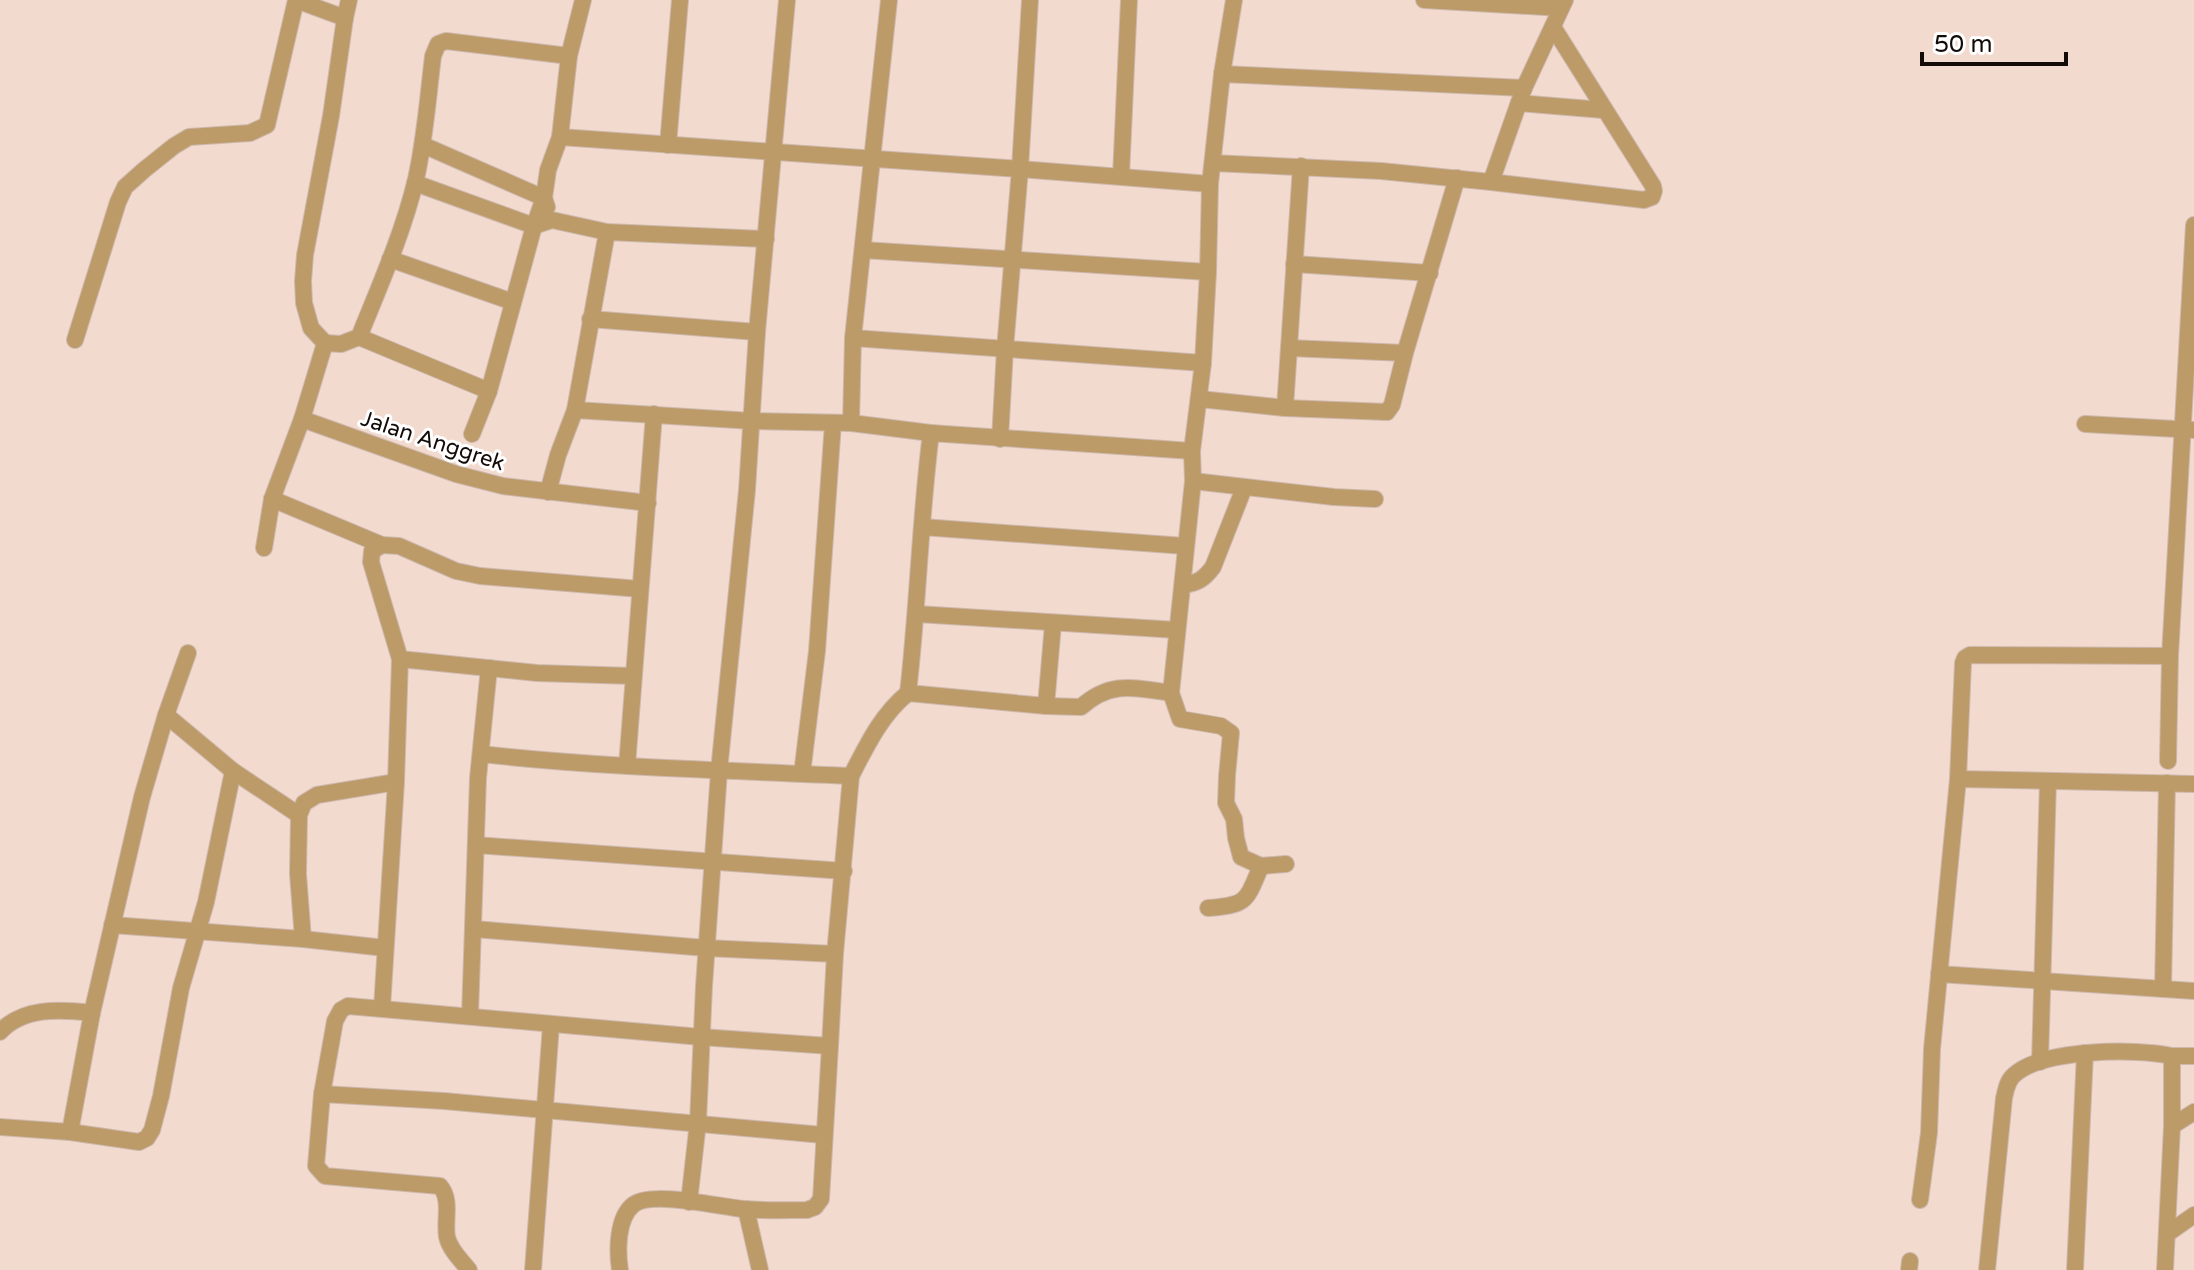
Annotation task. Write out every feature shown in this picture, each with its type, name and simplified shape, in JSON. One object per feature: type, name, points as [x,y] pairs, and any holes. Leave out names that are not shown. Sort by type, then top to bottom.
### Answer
[{"type":"street","points":[[75,340],[125,187],[189,137],[250,133],[267,125],[296,0],[345,18]]},
{"type":"street","points":[[349,0],[305,255],[304,303],[311,328],[325,343],[341,344],[359,337],[489,391]]},
{"type":"street","points":[[472,434],[489,391],[544,198],[548,170],[560,137],[569,56],[583,0]]},
{"type":"street","points":[[668,145],[680,0]]},
{"type":"street","points":[[689,1202],[698,1122],[706,948],[719,771],[787,0]]},
{"type":"street","points":[[851,423],[853,338],[889,0]]},
{"type":"street","points":[[1000,439],[1030,0]]},
{"type":"street","points":[[1121,176],[1129,0]]},
{"type":"street","points":[[1234,0],[1210,184],[1203,363],[1192,451],[1193,481],[1171,693],[1180,719],[1225,727],[1231,733],[1226,803],[1234,819],[1241,857],[1261,866],[1286,864]]},
{"type":"street","points":[[1424,0],[1563,4],[1522,96],[1491,182]]},
{"type":"street","points":[[1213,163],[1301,166],[1457,178],[1644,200],[1652,197],[1653,186],[1553,27]]},
{"type":"street","points":[[359,337],[390,259],[415,183],[423,145],[433,56],[438,44],[446,41],[569,56]]},
{"type":"street","points":[[1222,74],[1522,96],[1603,110]]},
{"type":"street","points":[[560,137],[1210,184]]},
{"type":"street","points":[[423,145],[544,198],[552,220]]},
{"type":"street","points":[[1285,408],[1301,166]]},
{"type":"street","points":[[1200,399],[1285,408],[1387,412],[1392,405],[1457,178]]},
{"type":"street","points":[[415,183],[534,226],[552,220],[607,232],[766,239]]},
{"type":"street","points":[[2168,761],[2170,656],[2188,430],[2194,225]]},
{"type":"street","points":[[548,492],[575,410],[607,232]]},
{"type":"street","points":[[863,250],[1208,272]]},
{"type":"street","points":[[390,259],[513,302]]},
{"type":"street","points":[[1294,264],[1430,273]]},
{"type":"street","points":[[590,319],[757,332]]},
{"type":"street","points":[[853,338],[1203,363]]},
{"type":"street","points":[[264,548],[272,499],[302,419],[325,343]]},
{"type":"street","points":[[1289,348],[1405,353]]},
{"type":"street","points":[[575,410],[752,421],[851,423],[1000,439],[1192,451]]},
{"type":"street","points":[[627,766],[654,414]]},
{"type":"street","name":"Jalan Anggrek","points":[[302,419],[456,474],[503,486],[648,503]]},
{"type":"street","points":[[802,774],[817,651],[833,423]]},
{"type":"street","points":[[2085,424],[2188,430]]},
{"type":"street","points":[[620,1270],[622,1220],[634,1204],[645,1200],[661,1198],[746,1209],[807,1210],[815,1207],[821,1199],[835,954],[851,776],[877,727],[908,693],[917,614],[923,490],[931,433]]},
{"type":"street","points":[[1193,481],[1375,499]]},
{"type":"street","points":[[1183,585],[1206,577],[1213,567],[1244,488]]},
{"type":"street","points":[[272,499],[382,545],[399,546],[456,571],[480,576],[640,589]]},
{"type":"street","points":[[922,527],[1185,546]]},
{"type":"street","points":[[382,545],[372,551],[371,562],[400,659],[382,1008]]},
{"type":"street","points":[[917,614],[1177,630]]},
{"type":"street","points":[[1046,706],[1053,624]]},
{"type":"street","points":[[70,1132],[92,1013],[142,797],[188,653]]},
{"type":"street","points":[[1920,1200],[1929,1133],[1932,1049],[1958,779],[1965,658],[1970,655],[2170,656]]},
{"type":"street","points":[[400,659],[537,673],[633,676]]},
{"type":"street","points":[[470,1015],[478,778],[489,668]]},
{"type":"street","points":[[908,693],[1081,707],[1108,689],[1123,687],[1171,693]]},
{"type":"street","points":[[166,715],[233,771],[299,815]]},
{"type":"street","points":[[481,754],[627,766],[851,776]]},
{"type":"street","points":[[0,1127],[70,1132],[139,1142],[147,1138],[161,1096],[181,988],[208,891],[233,771]]},
{"type":"street","points":[[1958,779],[2194,784]]},
{"type":"street","points":[[2040,1062],[2048,781]]},
{"type":"street","points":[[303,939],[298,874],[299,815],[304,803],[317,795],[396,782]]},
{"type":"street","points":[[2163,989],[2167,783]]},
{"type":"street","points":[[476,845],[844,871]]},
{"type":"street","points":[[1208,908],[1235,906],[1249,894],[1261,866]]},
{"type":"street","points":[[112,925],[385,948]]},
{"type":"street","points":[[474,929],[706,948],[835,954]]},
{"type":"street","points":[[1939,974],[2194,991]]},
{"type":"street","points":[[469,1270],[447,1237],[447,1194],[440,1186],[325,1176],[316,1166],[322,1094],[335,1021],[341,1010],[348,1006],[382,1008],[551,1025],[830,1046]]},
{"type":"street","points":[[0,1032],[28,1015],[54,1010],[92,1013]]},
{"type":"street","points":[[533,1270],[551,1025]]},
{"type":"street","points":[[2075,1270],[2085,1053]]},
{"type":"street","points":[[1987,1270],[2006,1089],[2014,1074],[2040,1062],[2085,1053],[2194,1056]]},
{"type":"street","points":[[2165,1270],[2172,1056]]},
{"type":"street","points":[[322,1094],[444,1101],[823,1135]]},
{"type":"street","points":[[2172,1126],[2194,1112]]},
{"type":"street","points":[[746,1209],[760,1270]]},
{"type":"street","points":[[2167,1234],[2194,1215]]}]
